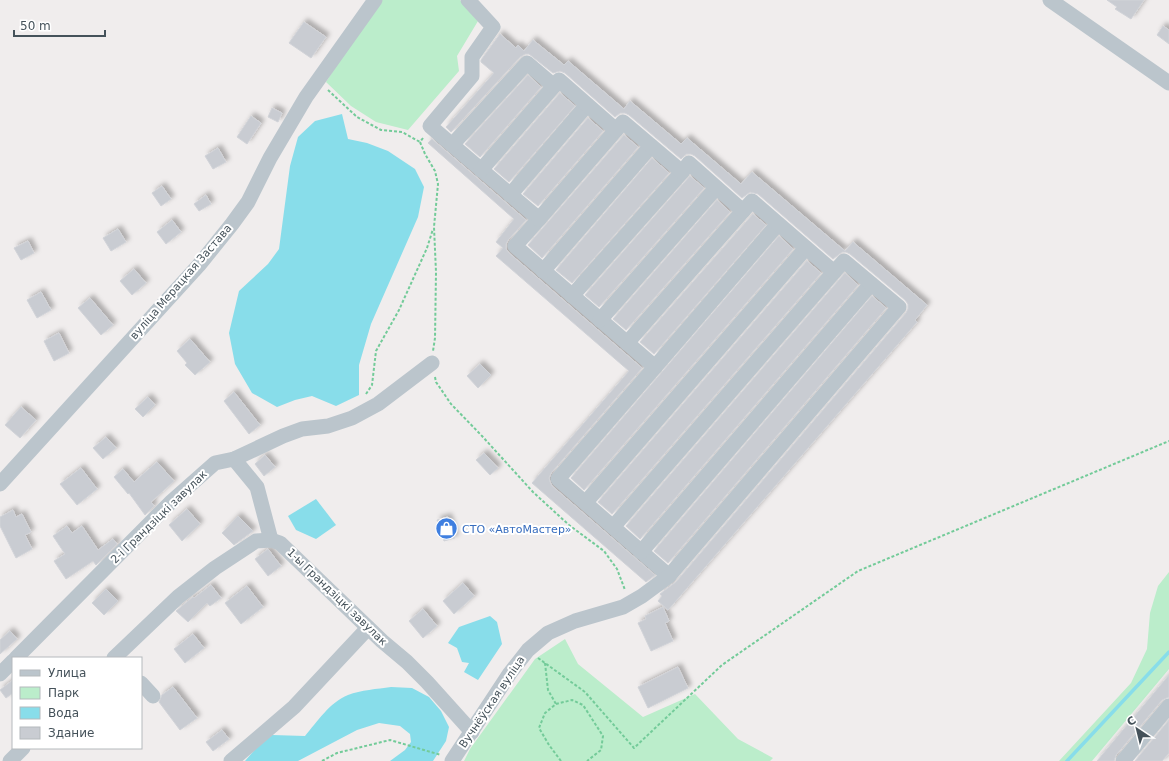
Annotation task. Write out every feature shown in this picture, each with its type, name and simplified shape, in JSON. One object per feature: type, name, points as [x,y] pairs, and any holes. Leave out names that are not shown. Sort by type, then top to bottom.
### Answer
[{"type":"street","name":"вуліца Мерацкая Застава","points":[[0,484],[199,265],[232,224],[248,202],[270,158],[306,97],[375,0]]},
{"type":"street","points":[[468,0],[493,27],[472,57],[472,76],[430,126],[539,219]]},
{"type":"street","points":[[1050,0],[1169,83]]},
{"type":"street","points":[[452,145],[526,63],[554,86]]},
{"type":"street","points":[[481,170],[559,80],[616,130]]},
{"type":"street","points":[[510,194],[587,105]]},
{"type":"street","points":[[655,367],[515,246],[623,122],[682,172]]},
{"type":"street","points":[[543,271],[651,146]]},
{"type":"street","points":[[572,296],[689,163],[743,211]]},
{"type":"street","points":[[600,320],[716,188]]},
{"type":"street","points":[[627,343],[752,200],[834,272]]},
{"type":"street","points":[[669,576],[558,479],[778,224]]},
{"type":"street","points":[[586,502],[806,248]]},
{"type":"street","points":[[613,528],[844,261],[871,284],[641,552]]},
{"type":"street","name":"Вучнёўская вуліца","points":[[453,760],[510,673],[528,650],[548,633],[575,621],[623,607],[642,596],[669,576],[899,307],[871,284]]},
{"type":"street","name":"2-і Грандзіцкі завулак","points":[[17,657],[172,501],[215,463],[234,459],[283,436],[302,429],[328,426],[352,418],[378,404],[432,363]]},
{"type":"street","points":[[117,657],[178,597],[215,568],[256,541],[271,540],[257,487],[234,459]]},
{"type":"street","name":"1-ы Грандзіцкі завулак","points":[[271,540],[280,543],[368,628],[407,662],[472,732]]},
{"type":"street","points":[[231,761],[294,707],[368,628]]},
{"type":"street","points":[[0,674],[12,662]]},
{"type":"street","points":[[142,684],[153,696]]},
{"type":"street","points":[[1123,761],[1169,706]]},
{"type":"street","points":[[10,761],[22,749]]},
{"type":"path","points":[[318,79],[339,102],[357,117],[381,130],[402,132],[420,142],[435,171],[438,184],[434,227],[436,272],[435,338],[432,363],[436,382],[451,404],[533,492],[569,525],[604,551],[617,569],[625,588],[623,607]]},
{"type":"path","points":[[420,142],[430,126]]},
{"type":"path","points":[[364,398],[372,385],[376,351],[399,310],[427,248],[434,227]]},
{"type":"path","points":[[528,650],[585,692],[634,748],[722,665],[858,572],[1169,441]]},
{"type":"path","points":[[546,663],[548,690],[556,704]]},
{"type":"path","points":[[561,761],[539,728],[545,713],[556,704],[572,700],[583,705],[604,736],[601,750],[587,761]]},
{"type":"path","points":[[322,761],[337,753],[390,740],[453,760]]},
{"type":"green space","points":[[378,0],[460,0],[478,21],[457,56],[459,71],[408,130],[376,122],[351,106],[326,82]]},
{"type":"green space","points":[[1169,572],[1169,669],[1092,761],[1059,761],[1131,683],[1147,649],[1150,613],[1158,586]]},
{"type":"green space","points":[[565,639],[578,664],[643,717],[695,694],[738,739],[773,758],[770,761],[464,761],[470,749],[535,659]]},
{"type":"water","points":[[342,114],[348,139],[367,143],[388,151],[415,169],[424,187],[418,217],[371,324],[359,365],[359,395],[336,406],[312,396],[295,400],[277,407],[252,393],[235,364],[229,333],[239,291],[268,264],[279,249],[290,166],[298,137],[315,121]]},
{"type":"water","points":[[316,499],[336,525],[316,539],[296,530],[288,516]]},
{"type":"water","points":[[490,616],[497,622],[502,644],[478,680],[464,672],[469,663],[462,662],[457,648],[448,643],[459,627]]},
{"type":"water","points":[[391,687],[412,688],[429,697],[441,711],[449,727],[446,741],[433,761],[390,761],[405,750],[411,742],[410,734],[400,726],[379,723],[357,730],[298,761],[245,761],[258,746],[272,735],[305,736],[324,713],[341,698],[358,692]]},
{"type":"building","points":[[1107,0],[1144,0],[1131,19],[1115,9],[1117,7]]},
{"type":"building","points":[[304,22],[326,37],[311,58],[289,43]]},
{"type":"building","points":[[1163,26],[1169,30],[1169,44],[1157,35]]},
{"type":"building","points":[[500,34],[516,48],[518,45],[524,51],[533,40],[564,65],[568,61],[624,109],[630,101],[681,144],[687,138],[741,184],[752,172],[845,251],[853,242],[927,305],[915,320],[917,322],[668,610],[658,601],[662,596],[660,594],[676,582],[906,313],[908,304],[850,254],[842,252],[833,259],[758,194],[750,192],[742,198],[695,156],[686,154],[681,159],[629,115],[620,113],[615,117],[565,73],[560,71],[553,73],[529,54],[525,54],[520,57],[451,132],[446,127],[494,73],[481,62],[481,60]]},
{"type":"building","points":[[528,75],[541,87],[480,157],[465,144]]},
{"type":"building","points":[[560,93],[575,106],[509,182],[494,169]]},
{"type":"building","points":[[272,108],[282,113],[278,122],[268,117]]},
{"type":"building","points":[[251,116],[261,123],[247,144],[237,137]]},
{"type":"building","points":[[588,118],[603,131],[538,206],[523,194]]},
{"type":"building","points":[[624,135],[638,147],[542,258],[528,245]]},
{"type":"building","points":[[432,139],[526,220],[508,240],[506,249],[509,253],[642,368],[551,473],[549,478],[552,486],[655,575],[646,582],[532,483],[629,371],[496,256],[503,248],[496,242],[514,219],[428,143]]},
{"type":"building","points":[[218,148],[226,162],[213,169],[205,156]]},
{"type":"building","points":[[652,158],[669,173],[572,283],[556,270]]},
{"type":"building","points":[[690,176],[704,188],[599,307],[585,295]]},
{"type":"building","points":[[162,186],[171,199],[161,206],[152,193]]},
{"type":"building","points":[[206,195],[211,204],[199,211],[194,204]]},
{"type":"building","points":[[717,200],[730,212],[626,330],[613,319]]},
{"type":"building","points":[[753,214],[766,225],[654,354],[640,342]]},
{"type":"building","points":[[172,220],[181,232],[166,244],[157,232]]},
{"type":"building","points":[[118,229],[126,242],[111,251],[103,238]]},
{"type":"building","points":[[779,236],[793,249],[584,490],[571,478]]},
{"type":"building","points":[[28,241],[34,253],[21,260],[14,248]]},
{"type":"building","points":[[807,261],[821,273],[612,514],[598,502]]},
{"type":"building","points":[[134,269],[146,283],[132,295],[120,281]]},
{"type":"building","points":[[845,273],[858,285],[640,539],[626,526]]},
{"type":"building","points":[[41,292],[51,310],[37,318],[27,300]]},
{"type":"building","points":[[872,296],[886,308],[668,563],[654,551]]},
{"type":"building","points":[[90,298],[113,325],[101,335],[78,308]]},
{"type":"building","points":[[59,333],[69,353],[54,361],[44,341]]},
{"type":"building","points":[[190,339],[210,362],[195,375],[185,365],[187,363],[177,351]]},
{"type":"building","points":[[480,364],[491,375],[478,388],[467,376]]},
{"type":"building","points":[[234,392],[260,425],[249,434],[224,401]]},
{"type":"building","points":[[148,397],[155,405],[143,417],[135,409]]},
{"type":"building","points":[[21,407],[36,420],[20,438],[5,425]]},
{"type":"building","points":[[106,437],[116,448],[103,459],[93,448]]},
{"type":"building","points":[[484,453],[498,468],[490,475],[476,460]]},
{"type":"building","points":[[265,455],[275,467],[264,476],[255,464]]},
{"type":"building","points":[[157,462],[174,481],[151,502],[154,506],[145,515],[129,493],[128,494],[114,477],[123,469],[134,482]]},
{"type":"building","points":[[81,468],[97,489],[77,505],[60,484]]},
{"type":"building","points":[[187,509],[200,524],[182,541],[169,525]]},
{"type":"building","points":[[13,510],[16,517],[22,514],[31,532],[25,535],[32,549],[16,558],[0,526],[0,517]]},
{"type":"building","points":[[238,516],[253,531],[234,545],[222,533]]},
{"type":"building","name":"СТО «АвтоМастер»","points":[[448,517],[455,538],[444,541],[437,520]]},
{"type":"building","points":[[67,526],[72,533],[82,526],[98,550],[113,539],[117,544],[96,565],[93,561],[66,579],[54,561],[65,554],[53,536]]},
{"type":"building","points":[[268,549],[281,566],[268,576],[255,559]]},
{"type":"building","points":[[463,583],[474,596],[454,614],[443,601]]},
{"type":"building","points":[[211,585],[221,598],[210,606],[207,603],[188,622],[176,611],[193,597],[194,598]]},
{"type":"building","points":[[247,586],[263,607],[241,624],[225,603]]},
{"type":"building","points":[[106,589],[118,601],[104,615],[92,603]]},
{"type":"building","points":[[663,607],[669,621],[665,623],[673,641],[651,651],[638,623],[646,619],[645,616]]},
{"type":"building","points":[[423,609],[437,626],[423,638],[409,621]]},
{"type":"building","points":[[10,631],[17,639],[0,654],[0,640]]},
{"type":"building","points":[[193,634],[204,648],[185,663],[174,649]]},
{"type":"building","points":[[678,667],[688,688],[648,708],[638,687]]},
{"type":"building","points":[[1169,675],[1169,697],[1162,700],[1116,755],[1114,761],[1097,761]]},
{"type":"building","points":[[12,681],[12,694],[6,698],[0,690]]},
{"type":"building","points":[[173,687],[197,718],[180,730],[159,702],[162,695]]},
{"type":"building","points":[[1169,720],[1169,753],[1162,761],[1135,761]]},
{"type":"building","points":[[222,730],[229,739],[213,751],[206,742]]},
{"type":"waterway","points":[[1067,761],[1169,652]]},
{"type":"place","name":"СТО «АвтоМастер»","points":[[446,529]]}]
